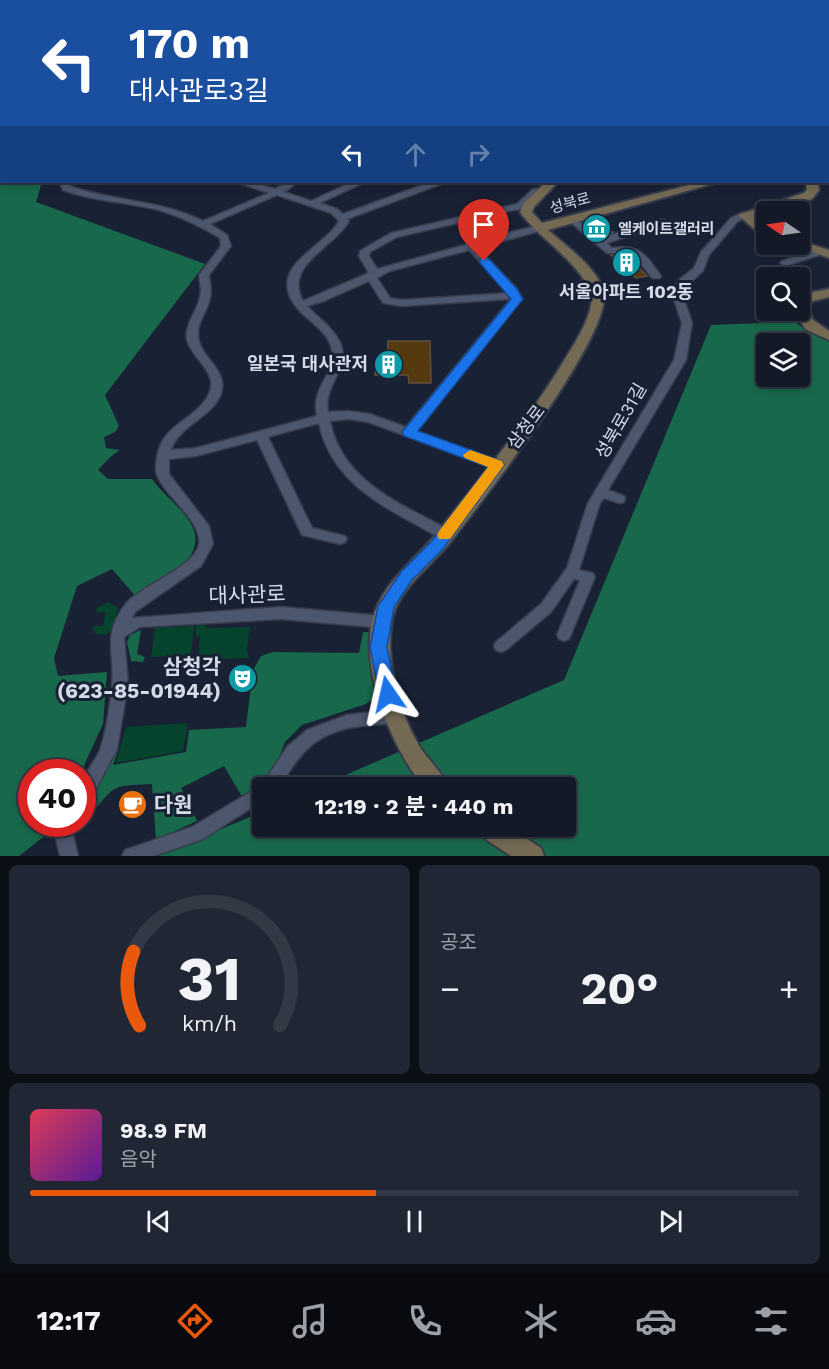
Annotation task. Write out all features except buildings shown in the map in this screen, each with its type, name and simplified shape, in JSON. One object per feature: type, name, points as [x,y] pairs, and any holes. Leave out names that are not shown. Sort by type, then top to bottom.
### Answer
[{"type":"street","points":[[64,183],[66,188],[93,199],[146,204],[202,224],[224,237],[226,246],[204,275],[207,292],[191,334],[194,345],[217,379],[217,390],[209,403],[185,421],[170,439],[162,464],[163,475],[204,529],[206,544],[196,562],[130,608],[117,636],[120,684],[109,749],[96,773]]},
{"type":"street","points":[[248,183],[334,211],[344,221],[340,232],[301,263],[294,279],[294,296],[336,344],[338,358],[334,374],[320,402],[324,418],[340,465],[353,480],[370,492],[446,534]]},
{"type":"street","points":[[202,224],[276,194],[292,183]]},
{"type":"street","points":[[311,204],[356,183]]},
{"type":"street","points":[[341,218],[435,183]]},
{"type":"street","points":[[515,296],[401,303],[387,301],[372,278],[374,273],[364,256],[365,250],[394,235],[524,206],[551,183]]},
{"type":"street","name":"성북로","points":[[540,228],[709,183]]},
{"type":"street","name":"성북로31길","points":[[501,646],[546,608],[570,573],[594,503],[680,360],[687,323],[676,291],[699,269],[704,254],[734,220],[808,196],[813,190],[812,183]]},
{"type":"street","points":[[524,206],[536,190]]},
{"type":"street","points":[[301,305],[320,299],[374,273],[470,245],[540,228],[526,212],[524,206]]},
{"type":"street","points":[[744,215],[756,224]]},
{"type":"street","points":[[572,219],[610,251],[630,249],[638,252],[656,276]]},
{"type":"street","points":[[600,242],[662,222]]},
{"type":"street","name":"삼청로","points":[[430,777],[410,751],[388,694],[379,647],[386,606],[406,576],[446,534],[573,359],[600,302],[595,282],[540,228]]},
{"type":"street","points":[[409,432],[515,303],[515,296],[470,245]]},
{"type":"street","points":[[810,248],[825,253]]},
{"type":"street","points":[[784,263],[825,253]]},
{"type":"street","points":[[829,293],[808,298],[801,307],[802,317],[810,327],[829,336]]},
{"type":"street","points":[[164,455],[196,452],[324,418],[348,415],[370,418],[497,465]]},
{"type":"street","points":[[261,435],[307,532],[340,539]]},
{"type":"street","points":[[601,492],[618,499]]},
{"type":"street","points":[[564,635],[588,577],[570,573]]},
{"type":"street","name":"대사관로","points":[[117,636],[123,629],[137,622],[281,613],[383,622]]},
{"type":"street","points":[[277,777],[301,743],[319,732],[353,719],[397,716]]},
{"type":"street","points":[[132,856],[197,833],[252,798]]},
{"type":"street","points":[[64,837],[69,856]]},
{"type":"street","points":[[503,837],[532,856]]},
{"type":"green space","points":[[0,183],[42,183],[36,202],[205,264],[105,395],[119,426],[115,432],[104,437],[106,448],[120,450],[98,470],[108,479],[152,479],[188,519],[195,538],[194,549],[188,559],[169,578],[138,599],[112,569],[77,586],[54,658],[58,676],[107,672],[103,724],[87,759],[18,759],[18,837],[43,837],[19,856],[0,856]]},
{"type":"green space","points":[[795,322],[809,332],[829,339],[829,856],[157,856],[252,816],[252,837],[576,837],[576,777],[341,777],[564,680],[711,325]]},
{"type":"green space","points":[[108,602],[118,608],[113,630],[105,635],[95,634],[92,626],[103,626],[106,612],[96,612],[97,608]]},
{"type":"green space","points":[[196,624],[205,624],[206,628],[250,627],[247,649],[249,658],[198,659],[200,636],[196,636]]},
{"type":"green space","points":[[194,626],[191,655],[151,657],[155,628]]},
{"type":"green space","points":[[141,630],[137,654],[145,657],[143,662],[131,661],[127,642],[130,635]]},
{"type":"green space","points":[[363,632],[372,632],[377,692],[375,698],[366,704],[302,725],[285,742],[275,768],[267,777],[252,777],[251,796],[241,795],[224,766],[181,788],[197,821],[156,840],[152,784],[128,785],[114,789],[96,808],[96,781],[112,753],[119,748],[113,765],[186,752],[189,730],[246,727],[253,670],[261,656],[273,652],[359,653]]},
{"type":"green space","points":[[188,723],[183,751],[116,763],[126,727]]},
{"type":"slow traffic","points":[[445,535],[497,465],[470,455]]},
{"type":"place","name":"엘케이트갤러리","points":[[597,229]]},
{"type":"place","name":"서울아파트 102동","points":[[626,263]]},
{"type":"place","name":"일본국 대사관저","points":[[389,364]]},
{"type":"place","name":"삼청각 (623-85-01944)","points":[[242,679]]},
{"type":"place","name":"다원","points":[[133,805]]},
{"type":"route","points":[[388,694],[379,647],[386,606],[406,576],[437,545],[497,465],[409,432],[517,299],[513,291],[484,261]]}]
